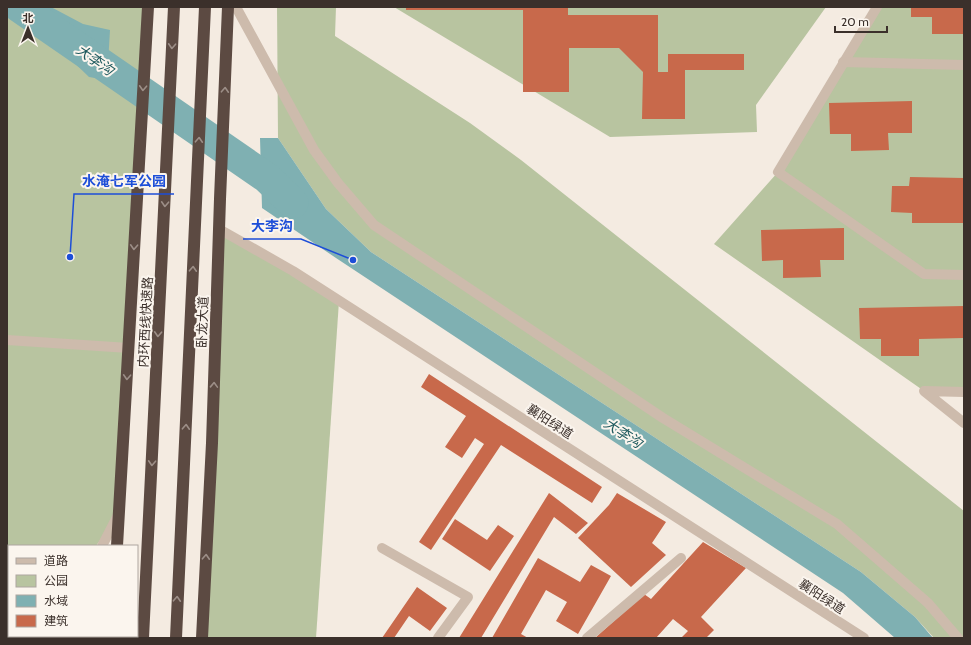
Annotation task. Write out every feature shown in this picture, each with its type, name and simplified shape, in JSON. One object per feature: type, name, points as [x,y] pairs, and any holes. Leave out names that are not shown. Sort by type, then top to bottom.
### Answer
[{"type":"highway","points":[[117,545],[148,7]]},
{"type":"highway","name":"内环西线快速路","points":[[143,638],[174,7]]},
{"type":"highway","points":[[176,638],[205,7]]},
{"type":"highway","name":"卧龙大道","points":[[202,638],[212,443],[228,7]]},
{"type":"street","points":[[236,7],[314,150],[338,183],[374,225],[663,418],[837,524],[928,603],[958,638]]},
{"type":"street","points":[[877,7],[778,172],[924,274],[964,275]]},
{"type":"street","points":[[844,62],[964,65]]},
{"type":"street","name":"襄阳绿道","points":[[219,229],[293,271],[864,638]]},
{"type":"street","points":[[7,340],[129,348]]},
{"type":"street","points":[[964,392],[924,391],[964,423]]},
{"type":"street","points":[[103,545],[119,513]]},
{"type":"street","points":[[382,548],[468,597],[438,638]]},
{"type":"street","points":[[587,638],[680,558]]},
{"type":"green space","points":[[7,7],[148,7],[119,513],[97,545],[8,545],[8,637],[23,637],[7,638]]},
{"type":"green space","points":[[277,7],[336,7],[335,36],[470,123],[521,160],[964,511],[964,638],[934,638],[915,617],[861,572],[371,252],[326,209],[278,138]]},
{"type":"green space","points":[[394,7],[826,7],[756,105],[757,132],[610,137]]},
{"type":"green space","points":[[877,7],[964,7],[964,392],[924,391],[714,244],[778,172]]},
{"type":"green space","points":[[219,229],[339,301],[316,638],[207,638]]},
{"type":"water","points":[[7,7],[51,7],[83,24],[110,30],[107,80],[89,77],[53,42],[7,14]]},
{"type":"water","points":[[260,138],[278,138],[326,209],[371,252],[861,572],[915,617],[933,638],[895,638],[843,593],[262,208]]},
{"type":"building","points":[[406,7],[568,7],[568,15],[658,15],[658,72],[668,72],[668,54],[744,54],[744,70],[685,70],[685,119],[642,119],[643,72],[619,48],[569,48],[569,92],[523,92],[523,10],[406,10]]},
{"type":"building","points":[[911,7],[964,7],[964,34],[932,34],[932,17],[911,17]]},
{"type":"building","points":[[912,101],[912,133],[888,133],[889,150],[851,151],[851,134],[830,134],[829,103]]},
{"type":"building","points":[[910,177],[964,178],[964,223],[912,223],[912,213],[891,212],[892,186],[909,186]]},
{"type":"building","points":[[844,228],[844,260],[820,260],[821,277],[783,278],[783,260],[762,261],[761,230]]},
{"type":"building","points":[[964,306],[964,338],[919,339],[919,356],[881,356],[881,339],[860,339],[859,308]]},
{"type":"building","points":[[429,374],[602,487],[592,503],[501,445],[431,550],[419,542],[484,444],[475,438],[462,458],[445,447],[466,416],[421,387]]},
{"type":"building","points":[[549,493],[588,523],[576,534],[554,517],[481,638],[459,638]]},
{"type":"building","points":[[617,493],[666,522],[652,543],[666,555],[631,587],[578,538],[609,505]]},
{"type":"building","points":[[455,519],[487,540],[498,525],[514,536],[490,571],[442,539]]},
{"type":"building","points":[[703,542],[746,568],[701,617],[714,630],[706,638],[681,638],[688,631],[673,619],[656,638],[595,638],[644,594],[651,599]]},
{"type":"building","points":[[538,558],[580,582],[591,565],[611,576],[578,634],[556,621],[567,602],[546,590],[521,634],[528,638],[492,638]]},
{"type":"building","points":[[417,587],[447,608],[430,631],[409,616],[394,638],[382,638]]},
{"type":"waterway","name":"大李沟","points":[[19,7],[267,178],[293,203]]},
{"type":"place","name":"水淹七军公园","points":[[70,257]]},
{"type":"place","name":"大李沟","points":[[353,260]]}]
